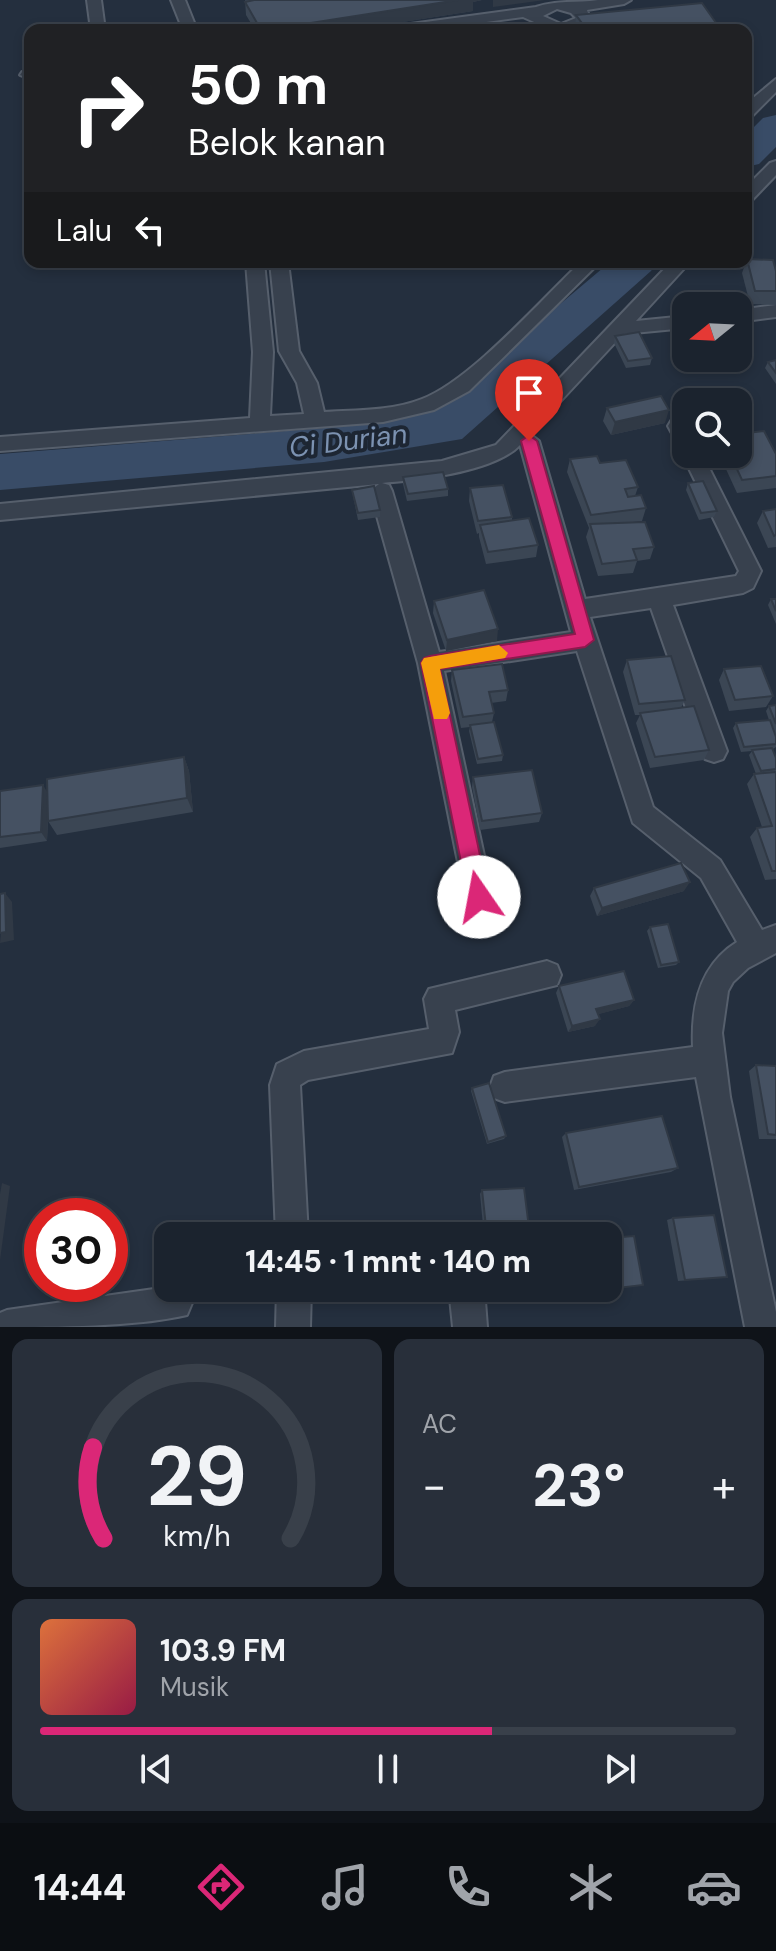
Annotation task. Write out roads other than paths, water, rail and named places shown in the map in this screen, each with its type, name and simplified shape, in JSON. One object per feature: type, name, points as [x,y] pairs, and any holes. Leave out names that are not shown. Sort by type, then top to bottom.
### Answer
[{"type":"street","points":[[94,0],[97,24]]},
{"type":"street","points":[[178,0],[188,24]]},
{"type":"street","points":[[447,24],[624,0]]},
{"type":"street","points":[[548,12],[582,13],[586,23],[548,12]]},
{"type":"street","points":[[752,107],[776,84]]},
{"type":"street","points":[[752,190],[776,166]]},
{"type":"street","points":[[256,268],[263,358],[260,424]]},
{"type":"street","points":[[280,268],[289,354],[307,383],[315,418]]},
{"type":"street","points":[[0,444],[383,415],[427,405],[462,386],[585,268]]},
{"type":"street","points":[[0,512],[408,473],[471,461],[503,450],[675,268]]},
{"type":"street","points":[[260,309],[286,307]]},
{"type":"street","points":[[752,314],[776,311]]},
{"type":"street","points":[[615,329],[672,323]]},
{"type":"street","points":[[263,358],[289,354]]},
{"type":"street","points":[[529,441],[585,640],[642,814],[650,824],[680,843],[711,871],[766,942],[734,960],[713,990],[708,1060],[762,1327]]},
{"type":"street","points":[[578,609],[735,587],[745,582],[750,571],[699,468]]},
{"type":"street","points":[[381,491],[430,663],[479,897]]},
{"type":"street","points":[[659,599],[714,751]]},
{"type":"street","points":[[430,663],[585,640]]},
{"type":"street","points":[[291,1222],[285,1085],[288,1075],[304,1066],[441,1042],[444,1032],[439,999],[547,975]]},
{"type":"street","points":[[505,1087],[708,1060]]},
{"type":"street","points":[[293,1327],[294,1302]]},
{"type":"street","points":[[469,1302],[470,1327]]},
{"type":"street","points":[[7,1327],[175,1303]]},
{"type":"waterway","name":"Ci Durian","points":[[752,150],[776,126]]},
{"type":"waterway","name":"Ci Durian","points":[[0,472],[324,445],[445,427],[629,268]]}]
